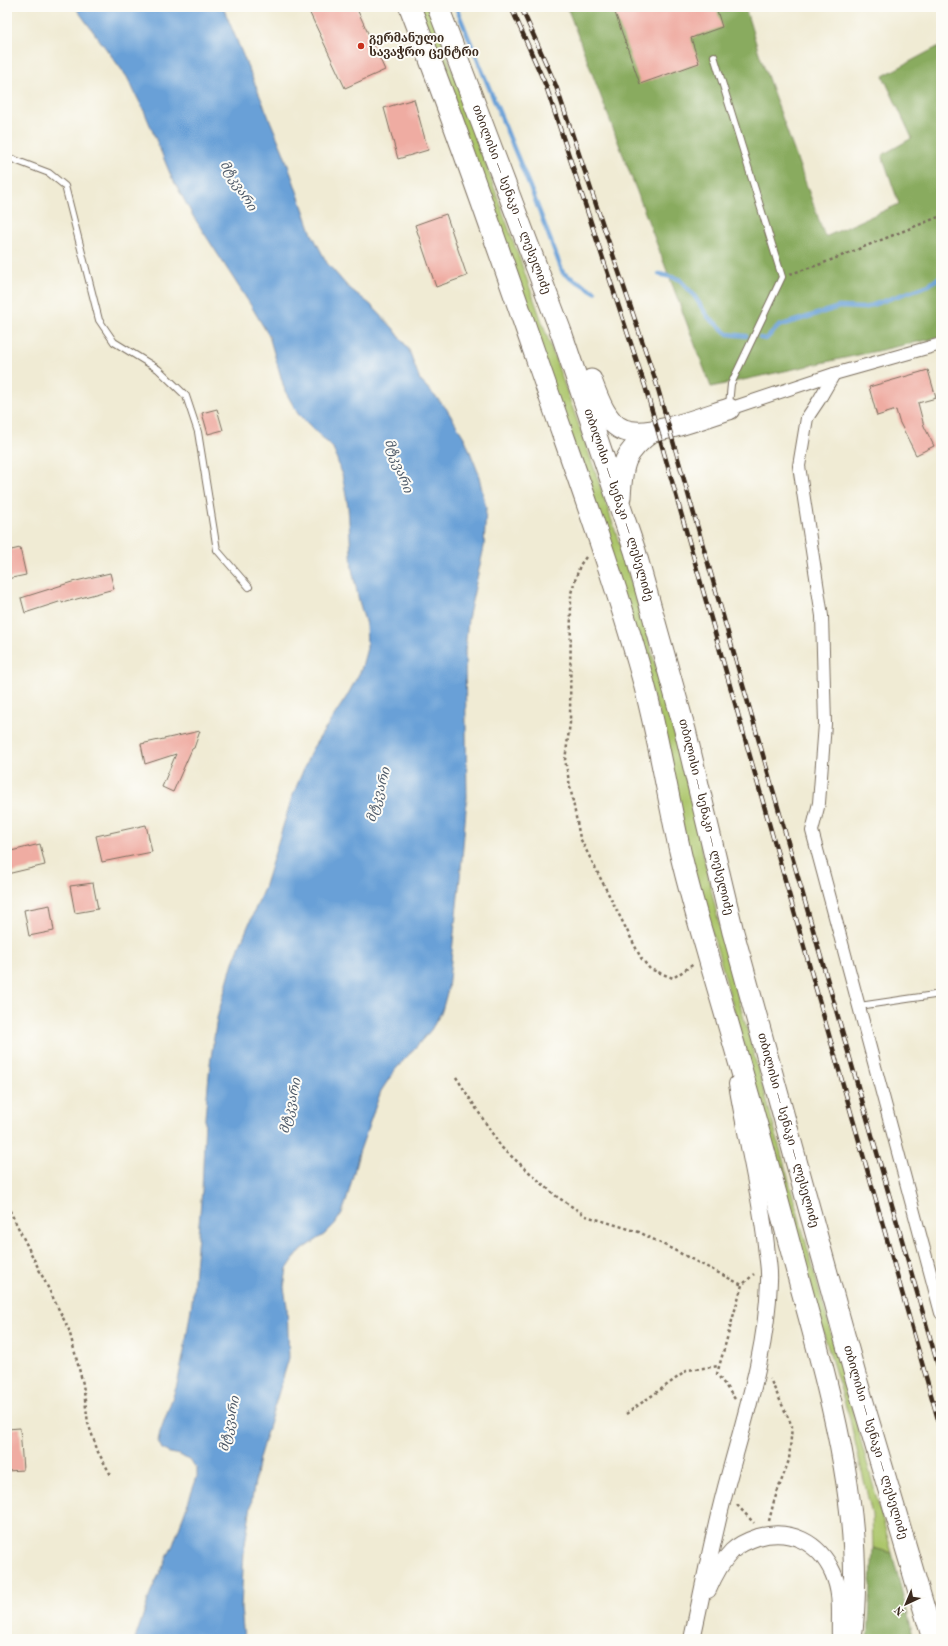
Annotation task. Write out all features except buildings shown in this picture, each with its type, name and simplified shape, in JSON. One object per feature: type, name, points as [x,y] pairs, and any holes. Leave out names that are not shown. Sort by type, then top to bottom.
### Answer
[{"type":"highway","points":[[410,7],[600,542],[642,677],[661,754],[680,852],[754,1112],[818,1348],[846,1474],[855,1565],[855,1596],[851,1639]]},
{"type":"highway","name":"თბილისი — სენაკი — ლესელიძე","points":[[438,7],[561,332],[635,551],[685,730],[733,932],[837,1311],[933,1639]]},
{"type":"highway","points":[[561,332],[582,354],[601,406],[613,422],[623,430],[651,432],[729,409]]},
{"type":"highway","points":[[619,503],[625,459],[637,443],[651,432]]},
{"type":"main road","points":[[692,1639],[708,1558],[758,1370],[766,1317],[769,1280],[764,1224],[756,1176],[743,1120],[726,1016]]},
{"type":"main road","points":[[698,1611],[715,1574],[732,1550],[751,1539],[765,1535],[781,1534],[794,1536],[806,1541],[826,1561],[832,1572],[841,1602],[840,1639]]},
{"type":"street","points":[[729,409],[834,374],[941,344]]},
{"type":"street","points":[[834,374],[807,418],[799,466],[822,616],[825,724],[819,803],[812,831],[941,1313]]},
{"type":"lane","points":[[714,56],[782,277],[731,384],[729,409]]},
{"type":"lane","points":[[7,157],[50,174],[65,186],[98,320],[114,342],[158,369],[186,396],[198,432],[217,550],[249,587]]},
{"type":"lane","points":[[859,1006],[941,994]]},
{"type":"path","points":[[782,277],[821,264],[941,216]]},
{"type":"path","points":[[600,542],[580,565],[571,593],[570,723],[565,760],[580,838],[641,958],[650,969],[673,978],[708,954]]},
{"type":"path","points":[[456,1077],[501,1146],[556,1196],[586,1216],[640,1232],[742,1285]]},
{"type":"path","points":[[7,1205],[69,1330],[83,1384],[88,1424],[98,1452],[112,1476]]},
{"type":"path","points":[[746,1413],[717,1374],[742,1285],[768,1261]]},
{"type":"path","points":[[626,1414],[688,1370],[719,1366]]},
{"type":"path","points":[[758,1370],[769,1376],[792,1426],[789,1460],[774,1501],[765,1535]]},
{"type":"path","points":[[725,1491],[765,1535]]},
{"type":"green space","points":[[419,7],[429,7],[432,13],[593,465],[647,634],[683,766],[725,950],[892,1553],[873,1548],[872,1515],[850,1420],[816,1309],[718,952],[695,884],[660,717]]},
{"type":"green space","points":[[567,7],[745,7],[759,53],[825,237],[899,204],[882,155],[912,138],[883,76],[941,45],[941,337],[711,387]]},
{"type":"green space","points":[[873,1548],[892,1553],[914,1639],[868,1639]]},
{"type":"water","name":"მტკვარი","points":[[75,7],[223,7],[284,154],[312,234],[327,263],[347,286],[371,305],[394,329],[409,350],[420,380],[446,408],[465,439],[478,472],[486,508],[484,547],[468,619],[465,651],[467,797],[448,989],[442,1011],[431,1030],[395,1070],[381,1091],[359,1153],[342,1213],[335,1224],[325,1234],[298,1253],[287,1269],[284,1287],[287,1306],[289,1358],[259,1458],[252,1499],[244,1551],[241,1608],[244,1639],[135,1639],[152,1589],[173,1545],[197,1477],[197,1468],[190,1461],[180,1455],[169,1453],[162,1449],[158,1441],[177,1385],[192,1302],[202,1190],[205,1117],[210,1064],[217,1018],[233,962],[264,888],[292,797],[312,749],[347,696],[361,670],[367,648],[366,625],[352,569],[348,507],[342,474],[333,448],[298,414],[285,391],[269,336],[193,216],[171,176],[145,113],[127,77]]},
{"type":"waterway","points":[[456,7],[534,197],[563,273],[595,292]]},
{"type":"waterway","points":[[659,274],[679,279],[693,294],[708,317],[728,334],[746,336]]},
{"type":"waterway","points":[[760,338],[766,339],[779,326],[839,307],[864,308],[929,285],[941,276]]},
{"type":"railway","points":[[511,7],[546,86],[645,386],[941,1430]]},
{"type":"railway","points":[[521,7],[556,86],[656,382],[941,1376]]},
{"type":"place","name":"გერმანული სავაჭრო ცენტრი","points":[[361,46]]}]
